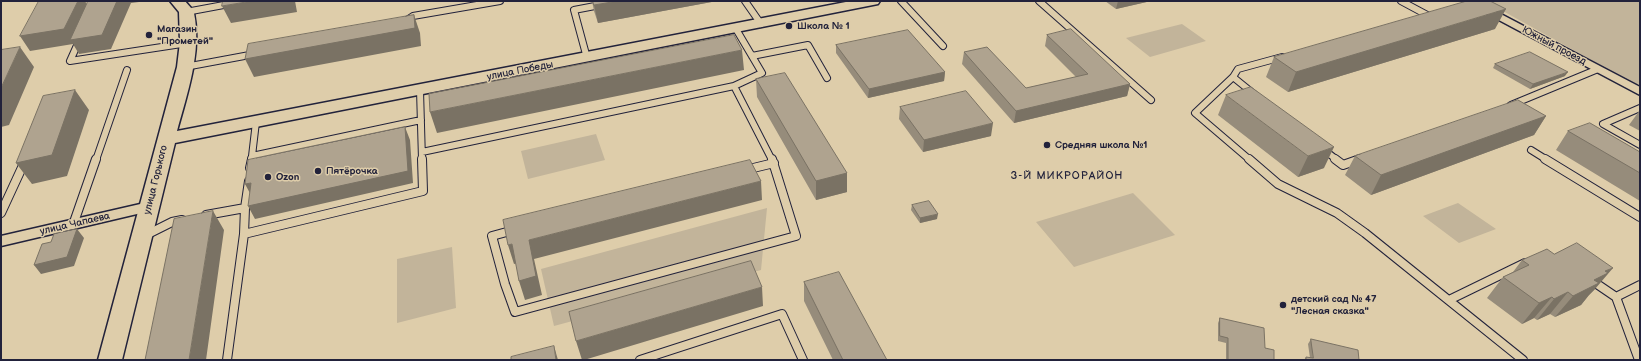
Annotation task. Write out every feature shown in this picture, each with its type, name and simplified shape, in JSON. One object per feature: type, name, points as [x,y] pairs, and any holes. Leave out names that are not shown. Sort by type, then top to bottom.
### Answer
[{"type":"street","name":"улица Победы","points":[[166,139],[736,30],[872,1]]},
{"type":"street","name":"Южный проезд","points":[[1469,3],[1640,92]]},
{"type":"street","name":"улица Горького","points":[[110,360],[185,67],[188,42],[181,7]]},
{"type":"street","name":"улица Чапаева","points":[[1,241],[149,207]]},
{"type":"lane","points":[[181,7],[245,1]]},
{"type":"lane","points":[[402,23],[413,16],[500,1]]},
{"type":"lane","points":[[587,58],[574,10],[621,1]]},
{"type":"lane","points":[[745,1],[761,24]]},
{"type":"lane","points":[[901,1],[943,46]]},
{"type":"lane","points":[[1039,1],[1151,100]]},
{"type":"lane","points":[[1402,1],[1429,16]]},
{"type":"lane","points":[[1421,18],[1436,14]]},
{"type":"lane","points":[[422,152],[734,86],[762,73],[736,30]]},
{"type":"lane","points":[[82,35],[70,61],[188,42]]},
{"type":"lane","points":[[752,56],[808,45],[827,78]]},
{"type":"lane","points":[[185,67],[260,53]]},
{"type":"lane","points":[[1291,54],[1238,69],[1233,77],[1195,113],[1278,184],[1337,213],[1450,300],[1523,360]]},
{"type":"lane","points":[[1506,107],[1598,69]]},
{"type":"lane","points":[[73,225],[127,70]]},
{"type":"lane","points":[[1233,77],[1258,96]]},
{"type":"lane","points":[[522,228],[492,236],[498,255],[505,293],[514,312],[796,236],[774,163],[734,86]]},
{"type":"lane","points":[[244,234],[423,191],[420,90]]},
{"type":"lane","points":[[1640,108],[1603,124],[1640,145]]},
{"type":"lane","points":[[252,156],[421,120]]},
{"type":"lane","points":[[227,360],[244,234],[245,208],[256,122]]},
{"type":"lane","points":[[1319,145],[1343,165],[1365,157]]},
{"type":"lane","points":[[1531,150],[1640,217]]},
{"type":"lane","points":[[1,213],[27,155]]},
{"type":"lane","points":[[736,173],[774,163]]},
{"type":"lane","points":[[201,216],[245,208]]},
{"type":"lane","points":[[142,238],[172,222],[187,219]]},
{"type":"lane","points":[[1450,300],[1535,258]]},
{"type":"lane","points":[[1585,276],[1616,297],[1639,360]]},
{"type":"lane","points":[[1616,297],[1640,285]]},
{"type":"lane","points":[[640,360],[782,314],[803,360]]},
{"type":"shaded area","points":[[1485,1],[1640,1],[1640,83],[1636,85]]},
{"type":"shaded area","points":[[1182,24],[1206,41],[1150,57],[1126,38]]},
{"type":"shaded area","points":[[596,134],[605,160],[528,179],[521,151]]},
{"type":"shaded area","points":[[1133,193],[1175,235],[1074,267],[1036,222]]},
{"type":"shaded area","points":[[1458,203],[1496,229],[1459,243],[1423,216]]},
{"type":"shaded area","points":[[767,208],[761,270],[554,326],[541,269]]},
{"type":"shaded area","points":[[452,247],[456,308],[397,323],[397,259]]},
{"type":"building","points":[[39,1],[78,1],[64,29],[20,36]]},
{"type":"building","points":[[86,1],[117,1],[102,35],[70,40],[87,3]]},
{"type":"building","points":[[223,1],[252,1],[222,6]]},
{"type":"building","points":[[593,1],[618,1],[594,5]]},
{"type":"building","points":[[1467,1],[1490,1],[1506,9],[1296,72],[1274,57]]},
{"type":"building","points":[[414,15],[415,28],[245,59],[248,44]]},
{"type":"building","points":[[1071,29],[1130,84],[1016,111],[964,52],[987,47],[1026,88],[1088,74],[1047,35]]},
{"type":"building","points":[[908,30],[945,72],[869,89],[836,45]]},
{"type":"building","points":[[734,35],[742,50],[430,112],[429,94]]},
{"type":"building","points":[[20,47],[1,88],[1,50]]},
{"type":"building","points":[[1530,52],[1568,72],[1533,84],[1495,64]]},
{"type":"building","points":[[785,73],[847,173],[816,181],[756,79]]},
{"type":"building","points":[[1251,87],[1334,147],[1308,156],[1226,95]]},
{"type":"building","points":[[75,90],[52,155],[16,163],[43,96]]},
{"type":"building","points":[[966,91],[993,123],[924,140],[900,107]]},
{"type":"building","points":[[1518,100],[1546,116],[1381,175],[1355,156]]},
{"type":"building","points":[[1590,123],[1640,152],[1640,173],[1568,131]]},
{"type":"building","points":[[405,127],[408,171],[248,206],[251,183],[245,184],[248,160]]},
{"type":"building","points":[[750,160],[761,181],[529,240],[536,276],[519,281],[512,244],[508,245],[503,220]]},
{"type":"building","points":[[929,201],[938,214],[920,218],[912,205]]},
{"type":"building","points":[[213,211],[189,360],[145,360],[174,219]]},
{"type":"building","points":[[77,229],[67,257],[34,265],[42,244],[51,242],[54,234]]},
{"type":"building","points":[[1577,243],[1613,268],[1605,271],[1608,273],[1594,280],[1599,283],[1573,296],[1568,292],[1554,299],[1552,297],[1539,303],[1503,277],[1529,265],[1522,260],[1547,249],[1554,254]]},
{"type":"building","points":[[751,261],[762,287],[576,341],[569,312]]},
{"type":"building","points":[[839,272],[887,360],[843,360],[804,282]]},
{"type":"building","points":[[1220,318],[1264,328],[1265,348],[1274,350],[1274,360],[1228,360],[1228,338],[1220,336]]},
{"type":"building","points":[[1311,339],[1358,350],[1359,360],[1306,360],[1306,357],[1313,358]]},
{"type":"building","points":[[554,346],[556,360],[511,360],[511,357]]},
{"type":"place","name":"Школа № 1","points":[[789,26]]},
{"type":"place","name":"Магазин \"Прометей\"","points":[[149,35]]},
{"type":"place","name":"Средняя школа №1","points":[[1047,145]]},
{"type":"place","name":"Пятёрочка","points":[[318,171]]},
{"type":"place","name":"Ozon","points":[[268,177]]},
{"type":"place","name":"детский сад № 47 \"Лесная сказка\"","points":[[1283,305]]},
{"type":"district","name":"3-Й МИКРОРАЙОН","points":[[1067,176]]}]
